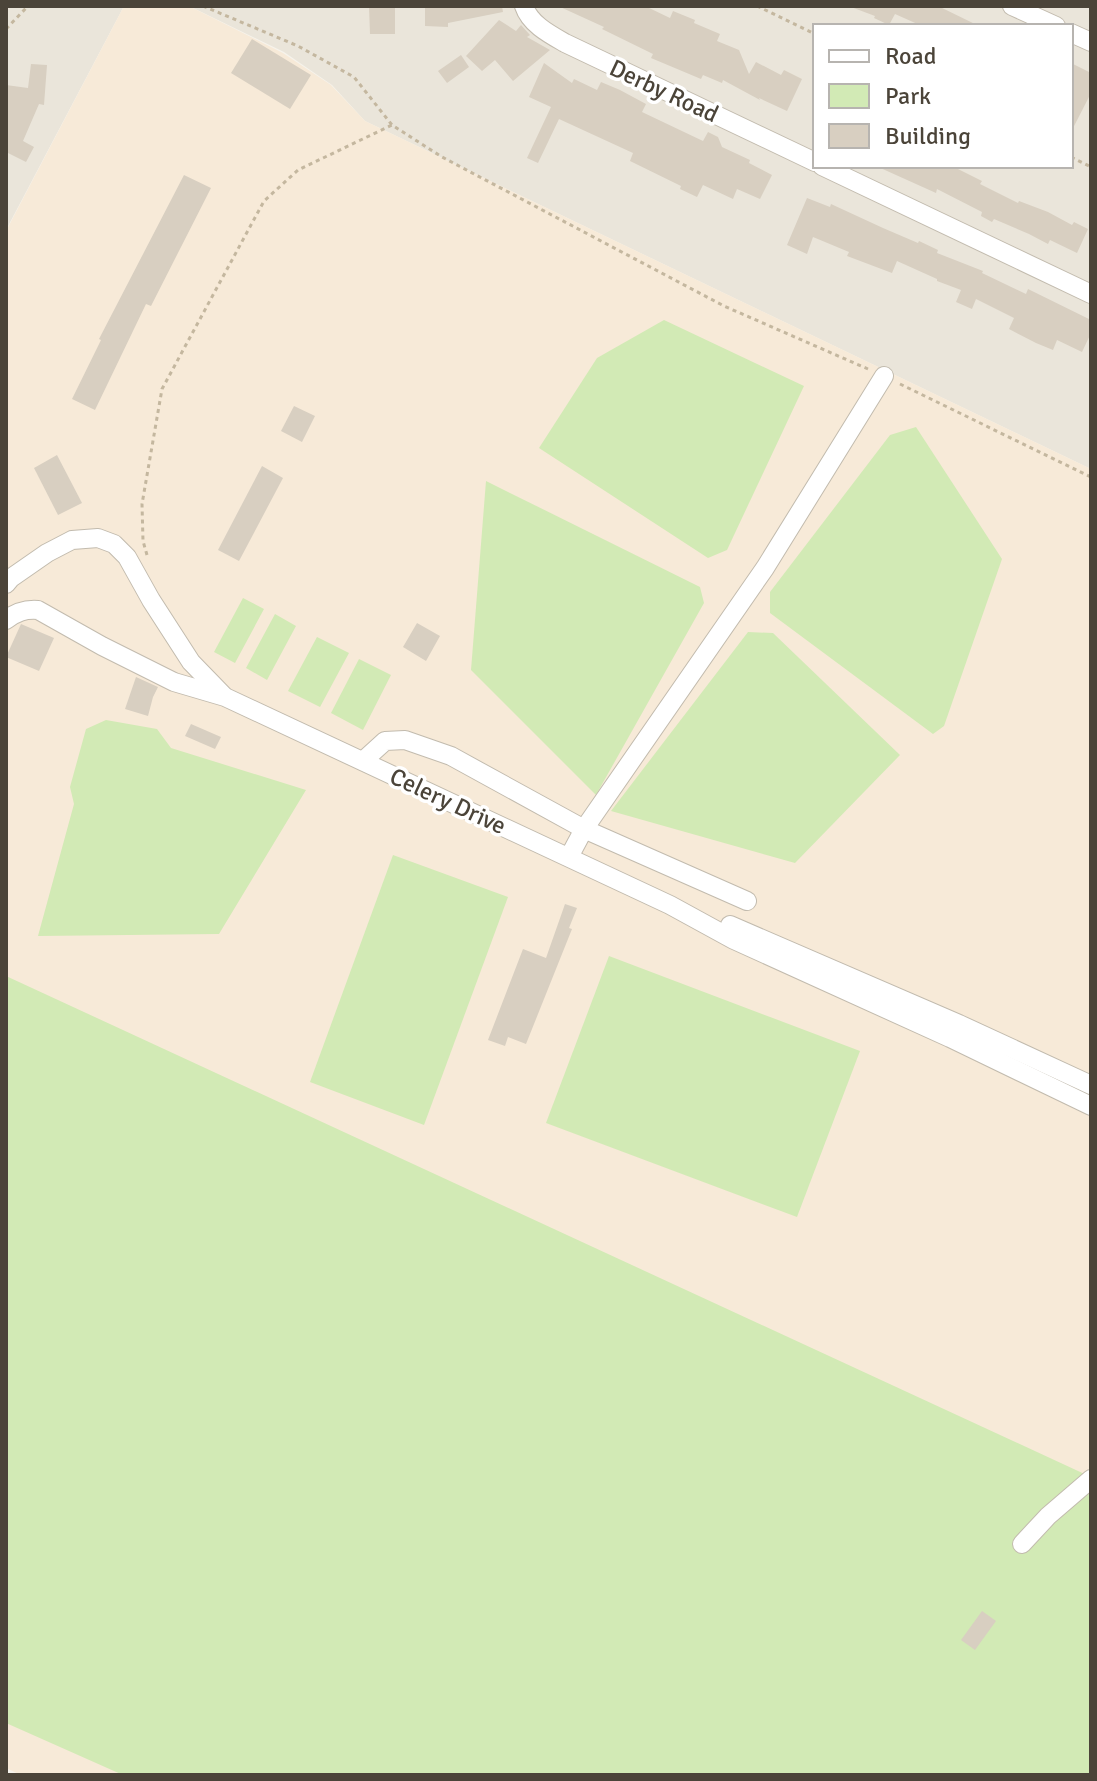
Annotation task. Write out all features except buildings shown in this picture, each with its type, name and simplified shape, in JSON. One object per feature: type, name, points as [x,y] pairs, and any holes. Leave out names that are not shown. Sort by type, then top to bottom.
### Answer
[{"type":"street","name":"Derby Road","points":[[524,6],[525,12],[543,30],[565,43],[813,161]]},
{"type":"street","points":[[1012,6],[1052,24]]},
{"type":"street","points":[[826,168],[1091,294]]},
{"type":"street","points":[[569,857],[584,829],[765,568],[884,376]]},
{"type":"street","name":"Celery Drive","points":[[6,584],[47,553],[72,540],[98,538],[114,544],[127,557],[191,662],[225,697]]},
{"type":"street","name":"Celery Drive","points":[[6,620],[27,609],[38,610],[174,682],[225,697],[1091,1106]]},
{"type":"street","points":[[363,761],[385,741],[405,740],[426,746],[451,756],[584,829],[747,901]]},
{"type":"street","name":"Celery Drive","points":[[670,905],[739,928],[1091,1085]]},
{"type":"street","points":[[1022,1544],[1048,1516],[1091,1479]]},
{"type":"path","points":[[6,29],[28,6]]},
{"type":"path","points":[[203,6],[298,46],[354,77],[392,125],[455,164],[724,306],[884,376],[1091,477]]},
{"type":"path","points":[[757,6],[813,33]]},
{"type":"path","points":[[147,555],[143,541],[142,504],[162,389],[264,201],[298,170],[392,125]]},
{"type":"path","points":[[1073,158],[1091,167]]},
{"type":"shaded area","points":[[6,6],[124,6],[6,230]]},
{"type":"shaded area","points":[[124,6],[189,6],[283,53],[331,85],[365,121],[1091,469],[1091,1775],[21,1775],[6,1768],[6,231]]},
{"type":"shaded area","points":[[189,6],[1091,6],[1091,469],[365,121],[332,85],[284,52]]},
{"type":"green space","points":[[664,320],[804,386],[727,550],[708,558],[539,448],[597,358]]},
{"type":"green space","points":[[916,427],[1002,559],[944,726],[933,734],[770,613],[770,592],[890,435]]},
{"type":"green space","points":[[486,481],[700,587],[704,603],[596,795],[471,670]]},
{"type":"green space","points":[[243,598],[264,609],[235,663],[214,652]]},
{"type":"green space","points":[[275,614],[296,626],[267,680],[246,668]]},
{"type":"green space","points":[[748,632],[773,633],[900,755],[795,863],[611,811]]},
{"type":"green space","points":[[317,637],[349,653],[320,707],[288,691]]},
{"type":"green space","points":[[359,659],[391,675],[363,730],[331,713]]},
{"type":"green space","points":[[106,720],[157,729],[171,748],[306,790],[219,934],[38,936],[74,804],[70,787],[86,729]]},
{"type":"green space","points":[[393,855],[508,897],[424,1125],[310,1082]]},
{"type":"green space","points":[[609,956],[860,1051],[797,1217],[546,1123]]},
{"type":"green space","points":[[6,976],[1091,1477],[1091,1775],[123,1775],[6,1723]]}]
